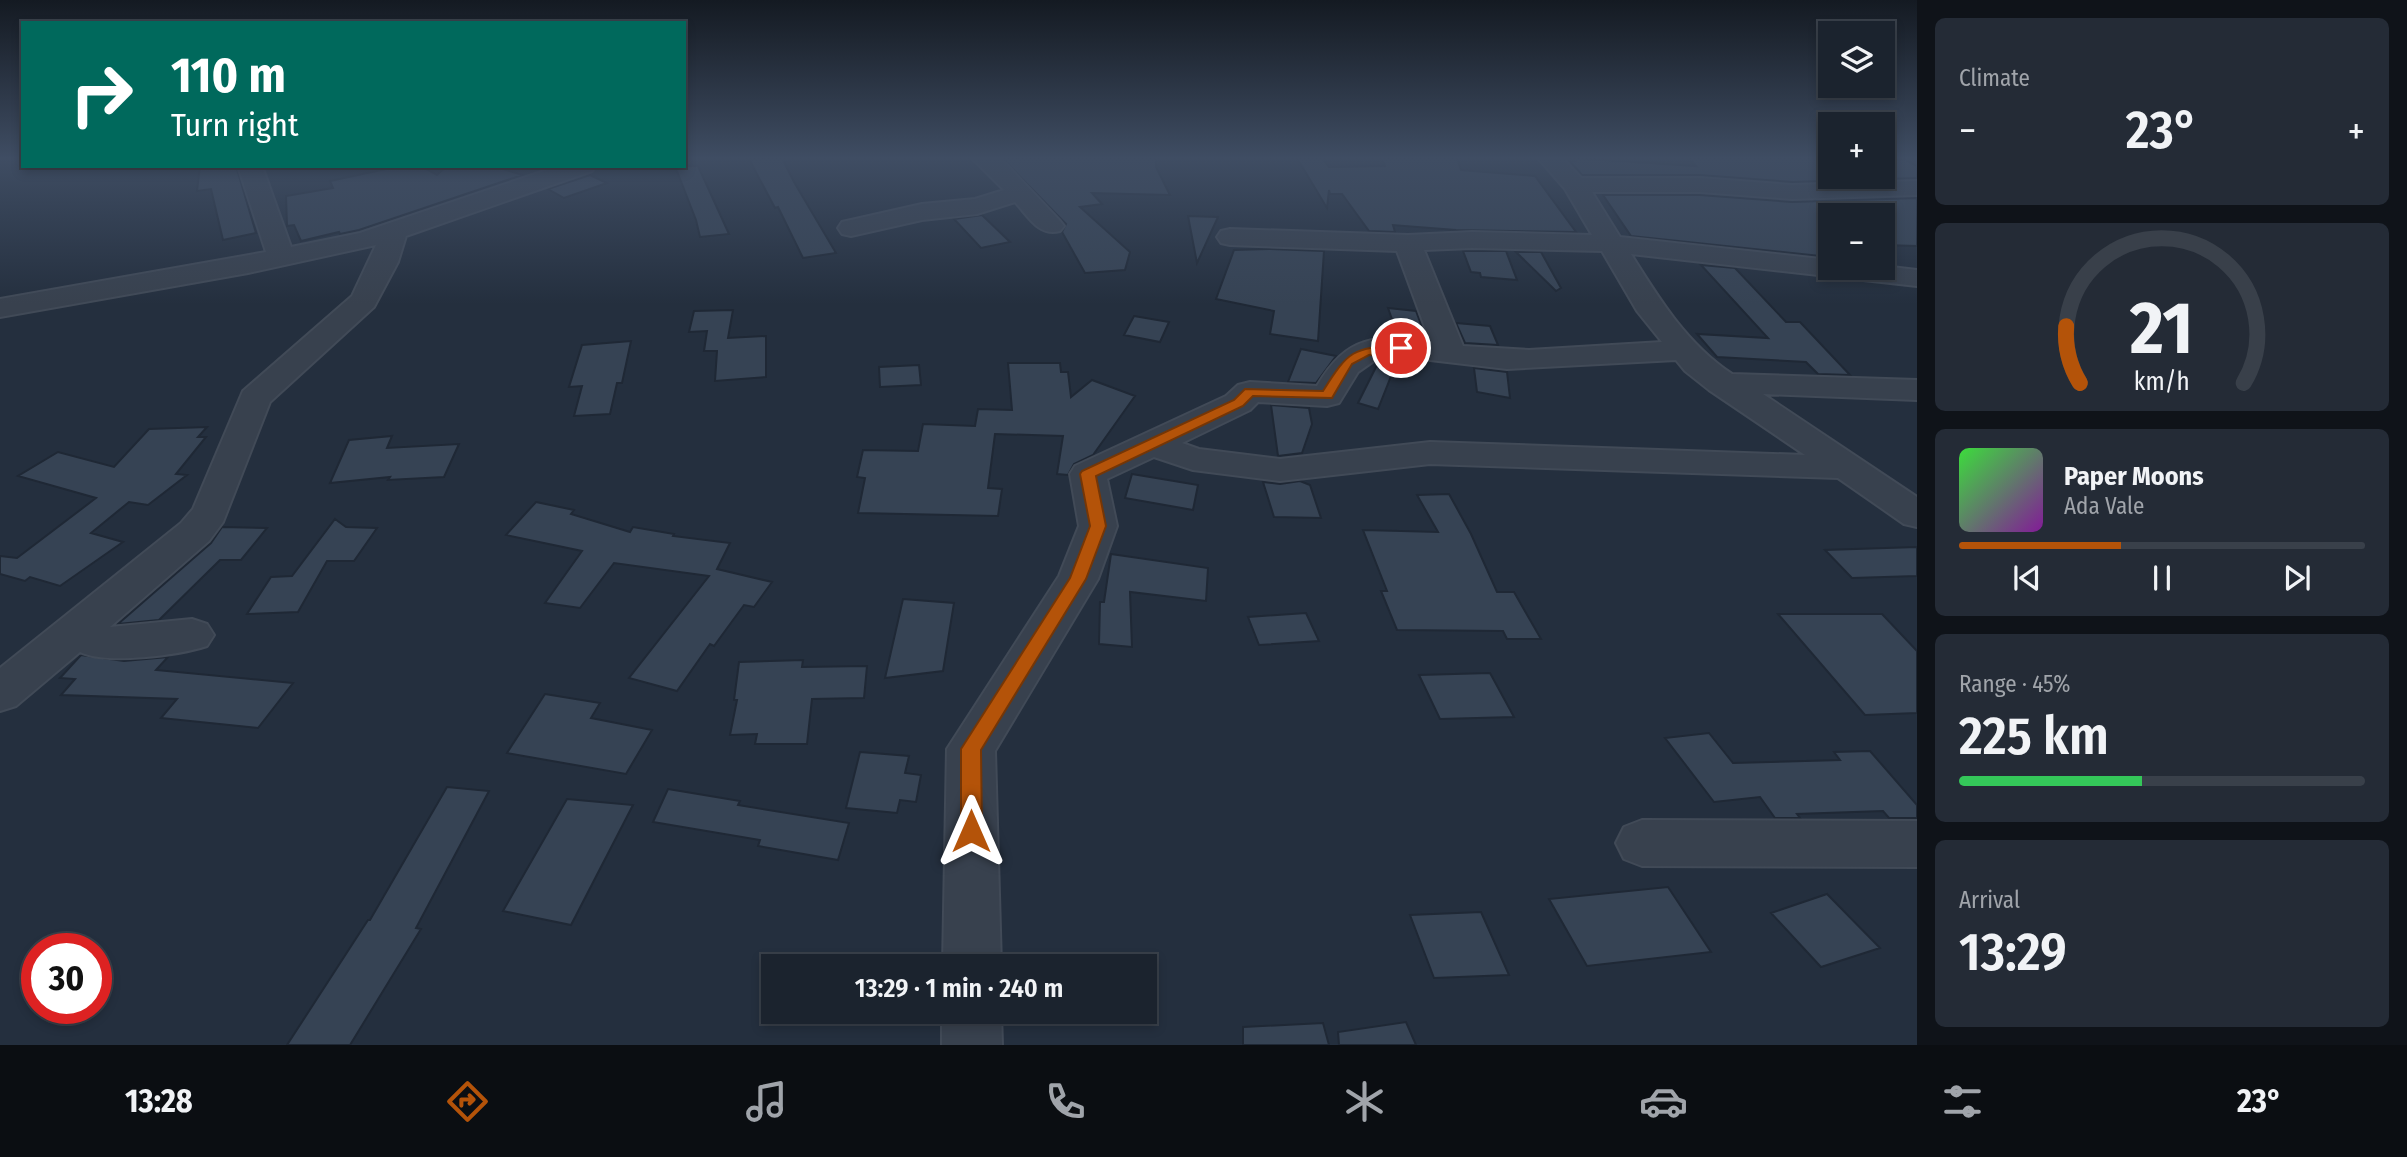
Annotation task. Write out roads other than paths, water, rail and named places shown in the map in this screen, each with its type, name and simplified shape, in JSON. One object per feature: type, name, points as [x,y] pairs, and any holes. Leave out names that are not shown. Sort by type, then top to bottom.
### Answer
[{"type":"street","points":[[264,207],[281,255]]},
{"type":"street","points":[[0,308],[320,250],[396,230],[460,207]]},
{"type":"street","points":[[851,228],[922,212],[970,207]]},
{"type":"street","points":[[1034,207],[1051,226]]},
{"type":"street","points":[[1588,207],[1652,311],[1682,350],[1721,383],[1917,515]]},
{"type":"street","points":[[0,693],[195,532],[209,513],[255,398],[364,301],[384,262],[396,230]]},
{"type":"street","points":[[1230,237],[1408,243],[1472,238],[1611,244],[1917,278]]},
{"type":"street","points":[[1408,243],[1450,353]]},
{"type":"street","points":[[972,954],[971,749],[1078,579],[1098,526],[1088,474],[1238,403],[1250,392],[1327,396],[1348,362],[1366,351],[1401,348],[1503,360],[1600,357],[1682,350]]},
{"type":"street","points":[[1721,383],[1917,390]]},
{"type":"street","points":[[1150,443],[1193,459],[1280,470],[1430,453],[1844,467]]},
{"type":"street","points":[[69,636],[92,635],[97,642],[107,643],[192,635]]},
{"type":"street","points":[[1642,843],[1917,844]]},
{"type":"street","points":[[972,1024],[972,1045]]}]
